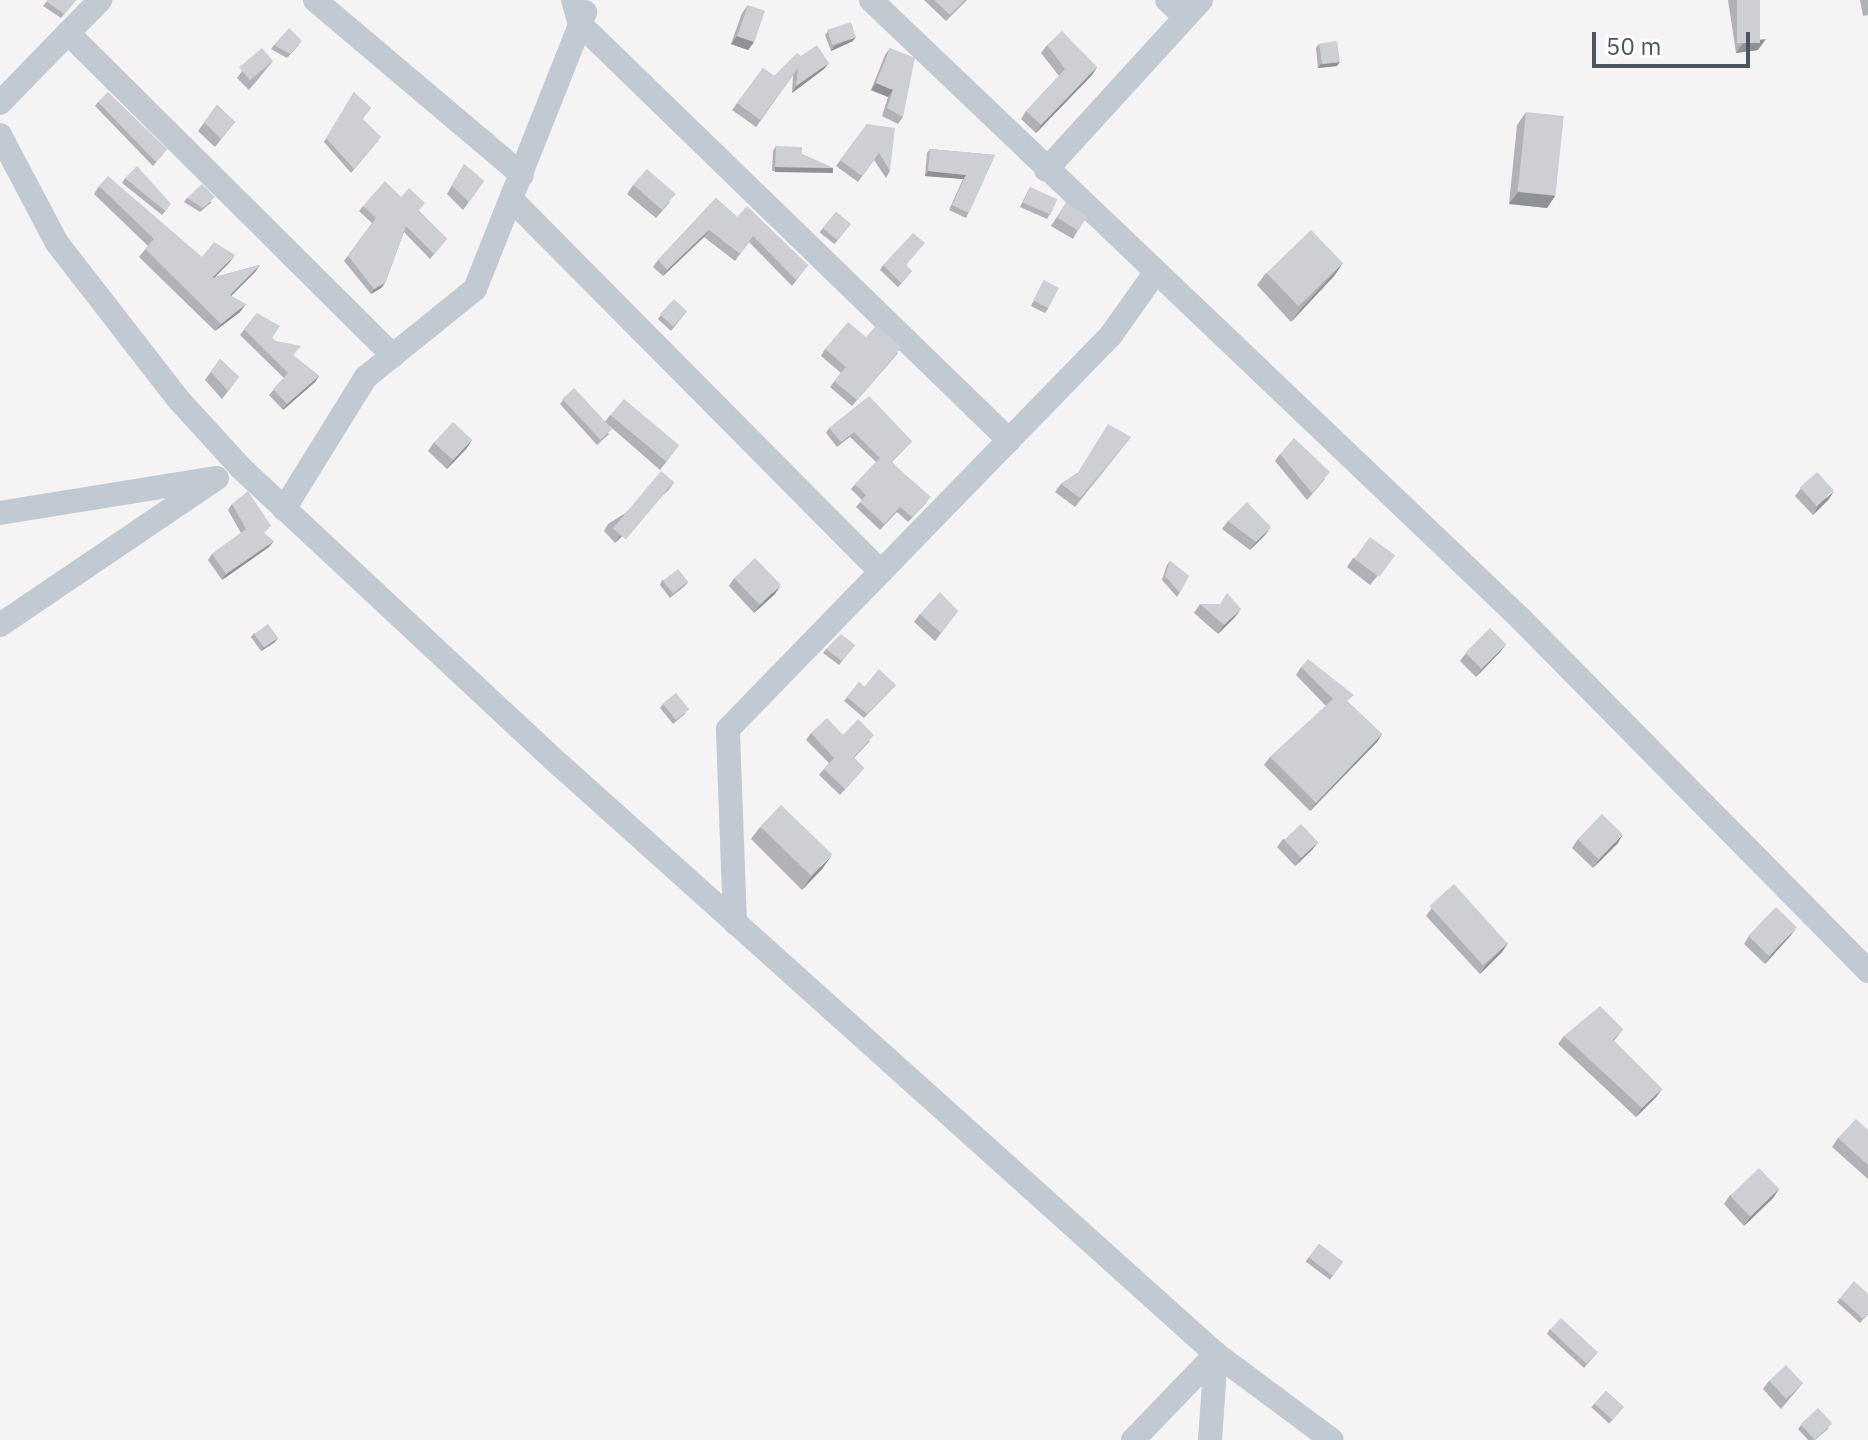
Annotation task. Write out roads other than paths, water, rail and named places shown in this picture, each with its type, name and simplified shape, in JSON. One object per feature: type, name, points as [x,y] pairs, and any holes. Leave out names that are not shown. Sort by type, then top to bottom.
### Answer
[{"type":"street","points":[[0,103],[100,0]]},
{"type":"street","points":[[315,0],[522,175]]},
{"type":"street","points":[[573,0],[580,24],[1009,440]]},
{"type":"street","points":[[284,509],[366,377],[475,289],[589,0]]},
{"type":"street","points":[[871,0],[1046,170],[1520,618],[1868,971]]},
{"type":"street","points":[[1046,170],[1193,9],[1167,0]]},
{"type":"street","points":[[68,33],[393,356]]},
{"type":"street","points":[[0,135],[57,243],[178,399],[240,467],[735,923],[1216,1354],[1332,1440]]},
{"type":"street","points":[[512,200],[881,572]]},
{"type":"street","points":[[735,923],[728,729],[1111,335],[1155,273]]},
{"type":"street","points":[[0,625],[217,478],[240,467]]},
{"type":"street","points":[[0,513],[217,478]]},
{"type":"street","points":[[1133,1440],[1216,1354]]},
{"type":"street","points":[[1210,1440],[1216,1354]]}]
